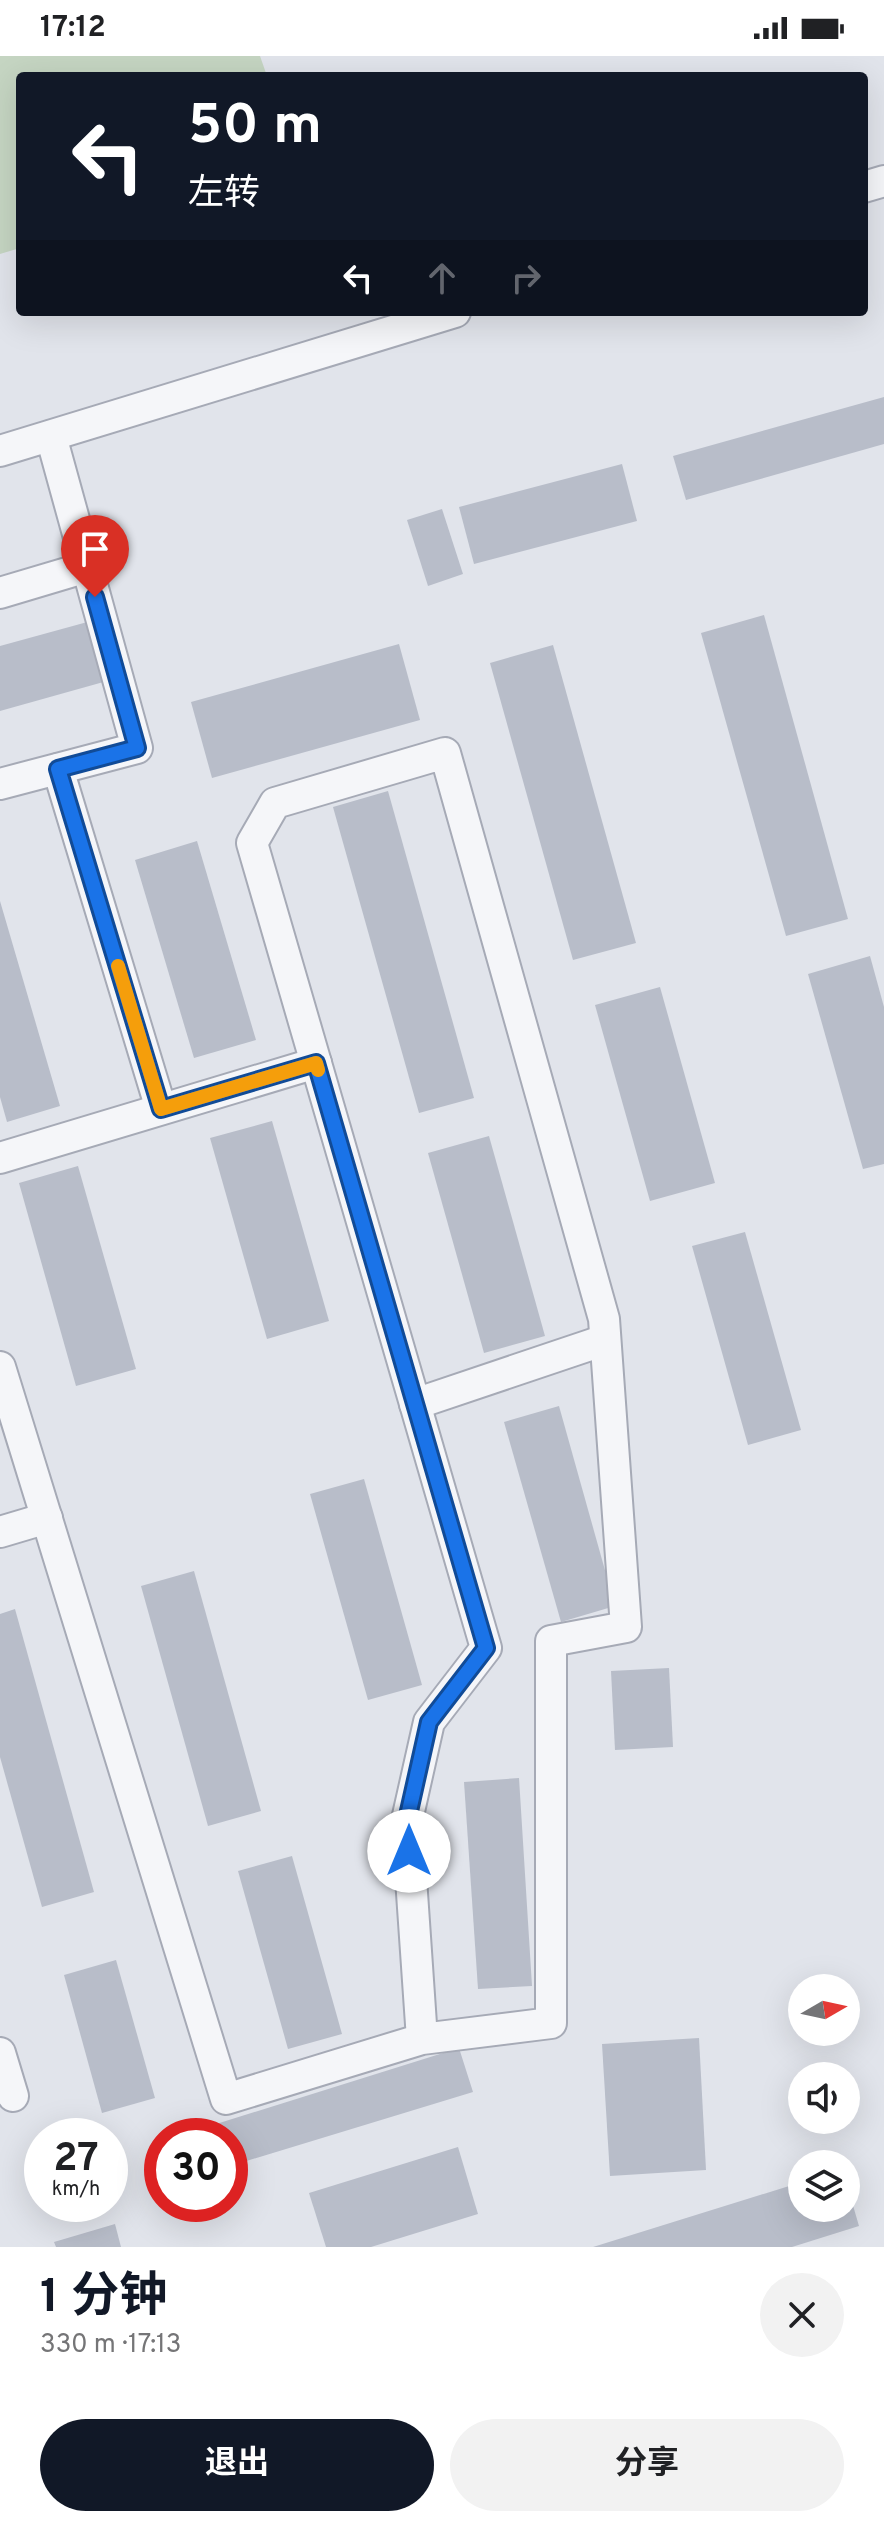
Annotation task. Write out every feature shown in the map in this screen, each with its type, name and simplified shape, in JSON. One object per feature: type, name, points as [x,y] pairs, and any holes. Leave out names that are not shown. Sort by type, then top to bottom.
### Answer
[{"type":"street","points":[[0,451],[442,316]]},
{"type":"street","points":[[0,784],[137,748],[51,436]]},
{"type":"street","points":[[0,593],[87,567]]},
{"type":"street","points":[[0,1367],[226,2099],[422,2039],[551,2023],[551,1641],[626,1627],[604,1319],[445,753],[275,803],[252,843],[486,1648],[429,1722],[407,1820],[422,2039]]},
{"type":"street","points":[[58,769],[161,1109]]},
{"type":"street","points":[[0,1158],[316,1063]]},
{"type":"street","points":[[415,1404],[605,1340]]},
{"type":"street","points":[[0,1532],[47,1518]]},
{"type":"street","points":[[0,2053],[13,2096]]},
{"type":"green space","points":[[0,56],[260,56],[266,72],[16,72],[16,249],[0,254]]},
{"type":"building","points":[[884,397],[884,444],[686,500],[673,456]]},
{"type":"building","points":[[622,464],[637,521],[474,564],[459,507]]},
{"type":"building","points":[[442,509],[463,574],[428,586],[407,520]]},
{"type":"building","points":[[764,615],[848,919],[786,936],[701,633]]},
{"type":"building","points":[[91,621],[107,681],[0,711],[0,646]]},
{"type":"building","points":[[399,644],[420,720],[212,778],[191,702]]},
{"type":"building","points":[[553,645],[636,943],[573,960],[490,663]]},
{"type":"building","points":[[388,791],[474,1098],[419,1113],[333,807]]},
{"type":"building","points":[[197,841],[256,1040],[194,1058],[135,860]]},
{"type":"building","points":[[0,901],[60,1106],[7,1122],[0,1097]]},
{"type":"building","points":[[870,956],[884,1007],[884,1164],[863,1169],[808,974]]},
{"type":"building","points":[[660,987],[715,1183],[650,1201],[595,1005]]},
{"type":"building","points":[[272,1121],[329,1321],[267,1339],[210,1138]]},
{"type":"building","points":[[489,1136],[545,1336],[484,1353],[428,1153]]},
{"type":"building","points":[[78,1166],[136,1369],[76,1386],[19,1183]]},
{"type":"building","points":[[745,1232],[801,1430],[748,1445],[692,1246]]},
{"type":"building","points":[[559,1406],[615,1606],[561,1622],[504,1422]]},
{"type":"building","points":[[364,1479],[422,1685],[368,1700],[310,1494]]},
{"type":"building","points":[[194,1571],[261,1811],[208,1826],[141,1586]]},
{"type":"building","points":[[15,1609],[94,1892],[42,1907],[0,1757],[0,1614]]},
{"type":"building","points":[[669,1668],[673,1747],[615,1750],[611,1671]]},
{"type":"building","points":[[519,1778],[532,1986],[478,1989],[464,1782]]},
{"type":"building","points":[[292,1856],[342,2034],[288,2049],[238,1871]]},
{"type":"building","points":[[116,1960],[155,2098],[102,2113],[64,1975]]},
{"type":"building","points":[[699,2038],[706,2170],[610,2176],[602,2044]]},
{"type":"building","points":[[459,2048],[473,2092],[248,2161],[248,2118],[235,2118]]},
{"type":"building","points":[[458,2147],[478,2214],[371,2247],[326,2247],[309,2193]]},
{"type":"building","points":[[788,2186],[788,2222],[858,2222],[859,2226],[792,2247],[593,2247]]},
{"type":"building","points":[[115,2224],[121,2247],[56,2247],[54,2242]]},
{"type":"slow traffic","points":[[118,966],[161,1109],[316,1063],[318,1070]]},
{"type":"route","points":[[95,597],[137,748],[58,769],[161,1109],[316,1063],[486,1648],[429,1722],[407,1820],[409,1851]]}]
